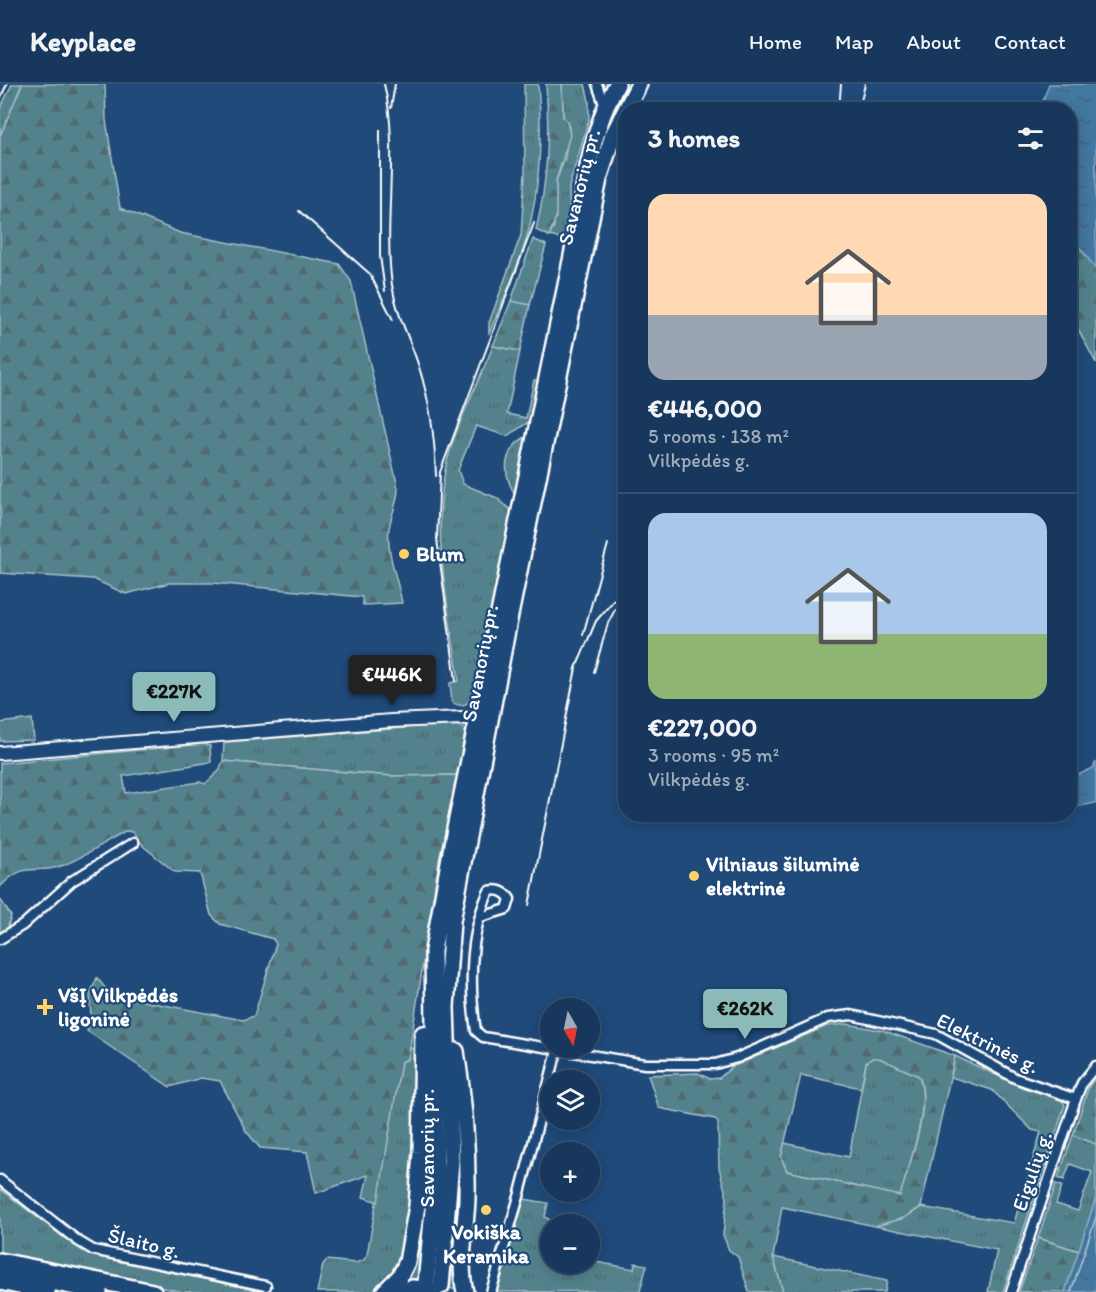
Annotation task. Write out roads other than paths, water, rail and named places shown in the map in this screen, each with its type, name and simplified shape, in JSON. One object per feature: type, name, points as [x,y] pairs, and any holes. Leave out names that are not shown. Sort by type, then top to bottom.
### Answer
[{"type":"highway","name":"Savanorių pr.","points":[[436,1262],[451,1161],[447,988],[452,921],[484,717],[574,246],[585,174],[605,108],[617,84]]},
{"type":"highway","name":"Savanorių pr.","points":[[629,102],[639,84]]},
{"type":"highway","points":[[605,108],[618,121]]},
{"type":"highway","name":"Savanorių pr.","points":[[436,1262],[433,951],[597,191],[618,121]]},
{"type":"highway","points":[[386,1292],[400,1276],[407,1262],[417,1206],[421,1152],[423,1020],[433,951]]},
{"type":"highway","points":[[447,988],[465,1112],[465,1291]]},
{"type":"highway","points":[[0,1261],[153,1292]]},
{"type":"highway","points":[[386,1292],[436,1287],[436,1262]]},
{"type":"highway","points":[[0,1271],[99,1292]]},
{"type":"highway","points":[[0,1282],[47,1292]]},
{"type":"main road","points":[[0,753],[484,717]]},
{"type":"street","points":[[597,84],[605,108]]},
{"type":"street","points":[[0,939],[23,924],[72,881],[133,843]]},
{"type":"street","name":"Elektrinės g.","points":[[482,917],[470,976],[478,1035],[540,1048]]},
{"type":"street","name":"Elektrinės g.","points":[[600,1057],[652,1065],[715,1064],[737,1058],[828,1018],[851,1015],[936,1034],[1015,1078],[1076,1099]]},
{"type":"street","points":[[490,1292],[520,1193],[555,1058]]},
{"type":"street","name":"Eigulių g.","points":[[1011,1292],[1082,1083],[1096,1066]]},
{"type":"street","name":"Šlaito g.","points":[[0,1180],[78,1241],[93,1250],[266,1286]]},
{"type":"water","points":[[1049,84],[1096,84],[1096,269],[1077,243],[1077,102],[1043,102]]},
{"type":"water","points":[[1096,762],[1096,803],[1077,807],[1077,776],[1093,768]]},
{"type":"water","points":[[1096,1198],[1096,1292],[1065,1292]]},
{"type":"railway","points":[[0,99],[7,84]]},
{"type":"railway","points":[[384,84],[391,134],[389,235],[392,285],[397,307],[423,380],[433,435],[436,476]]},
{"type":"railway","points":[[391,108],[395,84]]},
{"type":"railway","points":[[840,102],[841,84]]},
{"type":"railway","points":[[861,102],[865,84]]},
{"type":"railway","points":[[380,130],[380,256],[385,291]]},
{"type":"railway","points":[[299,211],[370,274],[393,320]]},
{"type":"railway","points":[[456,681],[437,539],[440,472],[534,223]]},
{"type":"railway","points":[[583,635],[608,544]]},
{"type":"railway","points":[[529,905],[576,668],[596,621],[618,595]]},
{"type":"railway","points":[[594,672],[608,623],[618,604]]},
{"type":"place","name":"Blum","points":[[404,554]]},
{"type":"place","name":"Vilniaus šiluminė elektrinė","points":[[694,876]]},
{"type":"place","name":"VšĮ Vilkpėdės ligoninė","points":[[45,1007]]},
{"type":"place","name":"Vokiška Keramika","points":[[486,1210]]}]
